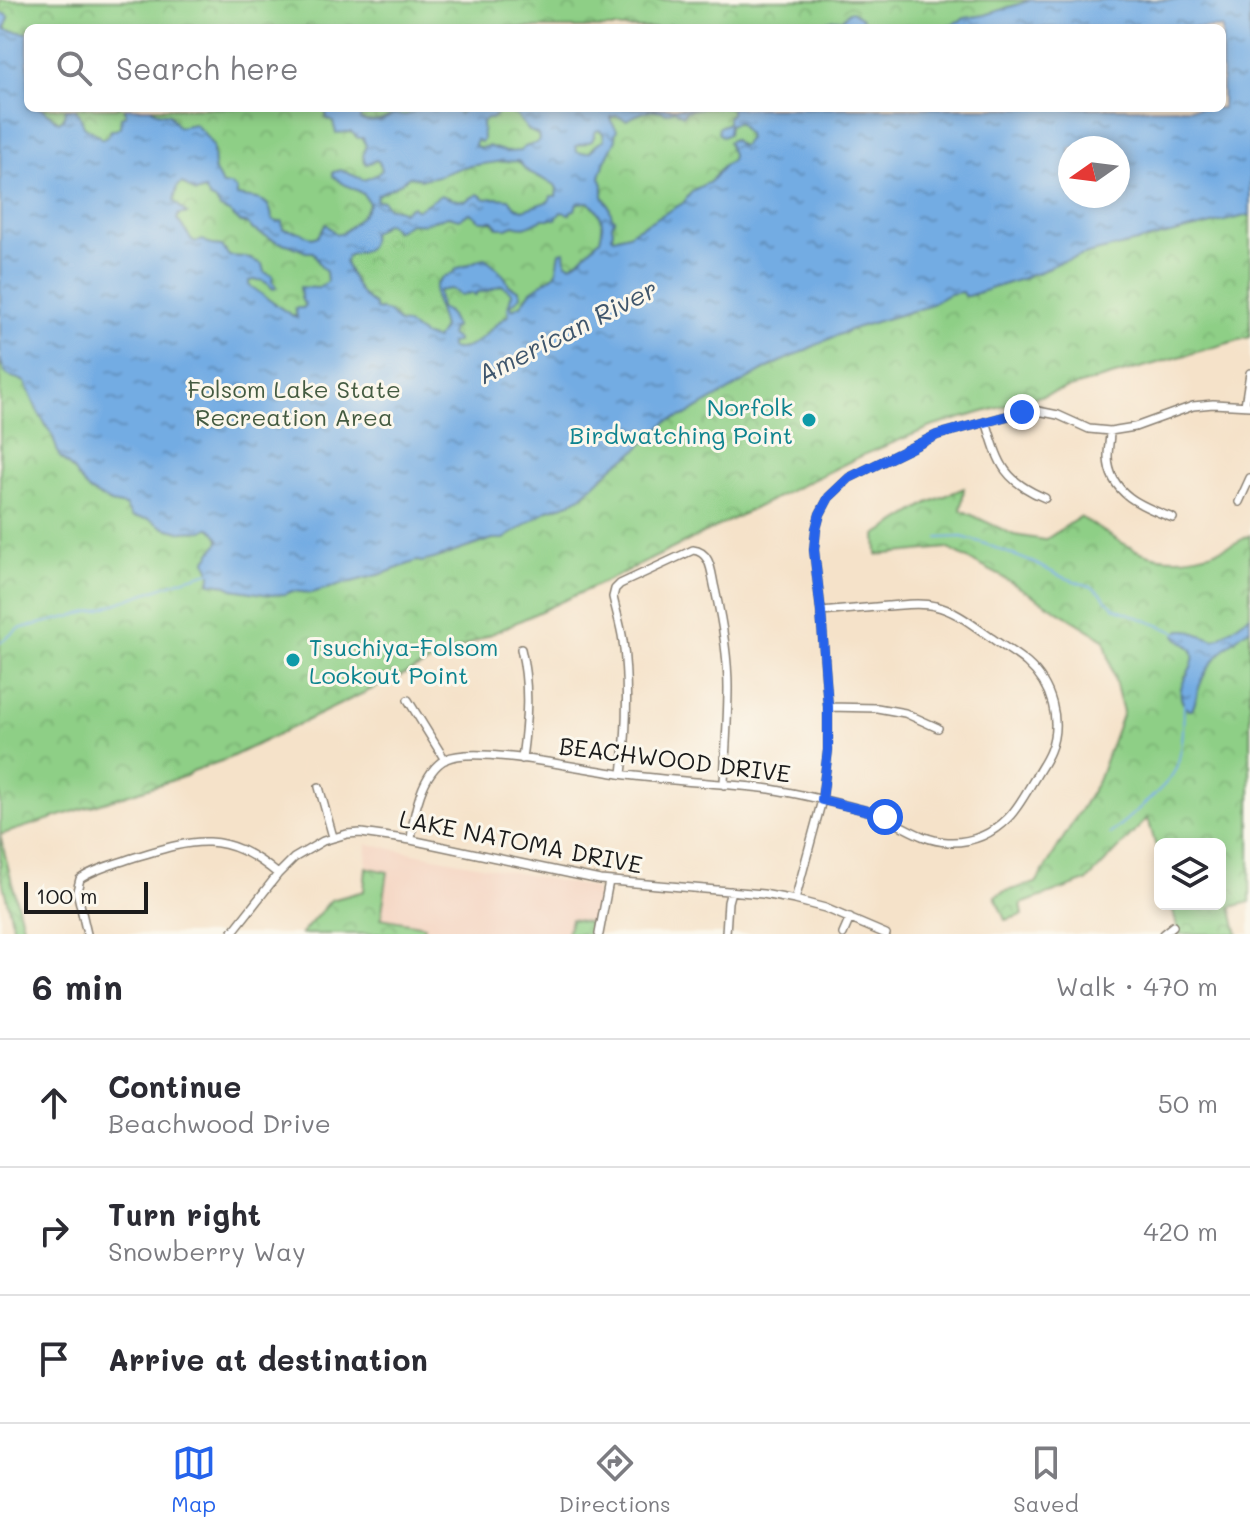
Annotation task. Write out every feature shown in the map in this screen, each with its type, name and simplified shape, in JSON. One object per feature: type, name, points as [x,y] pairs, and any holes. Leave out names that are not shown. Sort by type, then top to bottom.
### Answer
[{"type":"street","points":[[795,900],[822,800],[828,750],[828,707],[814,550],[820,514],[829,497],[849,478],[937,435],[1022,412],[1058,415],[1089,429],[1110,431],[1135,427],[1193,406],[1248,405],[1250,373]]},
{"type":"street","points":[[986,421],[1003,469],[1026,490],[1045,498]]},
{"type":"street","points":[[1110,431],[1109,463],[1122,491],[1136,503],[1173,518]]},
{"type":"street","points":[[1239,502],[1250,478]]},
{"type":"street","points":[[622,774],[628,694],[623,639],[614,592],[620,584],[699,550],[707,556],[721,616],[726,656],[728,684],[724,785]]},
{"type":"street","name":"BEACHWOOD DRIVE","points":[[445,760],[471,754],[786,792],[872,812],[920,836],[950,842],[975,839],[997,828],[1018,806],[1050,751],[1054,735],[1052,702],[1046,687],[1032,668],[960,617],[931,605],[821,612]]},
{"type":"street","points":[[521,649],[527,685],[522,759]]},
{"type":"street","points":[[408,700],[445,760],[434,768],[421,792],[411,840]]},
{"type":"street","points":[[828,707],[877,708],[905,713],[938,728]]},
{"type":"street","points":[[319,787],[333,837]]},
{"type":"street","name":"LAKE NATOMA DRIVE","points":[[231,934],[294,858],[333,837],[361,833],[411,840],[609,881],[763,894],[795,900],[886,934]]},
{"type":"street","points":[[87,934],[77,891],[80,879],[173,845],[202,841],[219,843],[258,858],[278,874]]},
{"type":"street","points":[[599,934],[609,881]]},
{"type":"street","points":[[726,933],[731,891]]},
{"type":"street","points":[[843,934],[850,918]]},
{"type":"street","points":[[1163,934],[1173,926]]},
{"type":"shaded area","points":[[367,844],[590,887],[599,897],[593,923],[571,919],[567,934],[423,934],[424,926],[381,918],[366,867]]},
{"type":"green space","name":"Folsom Lake State Recreation Area","points":[[0,0],[1250,0],[1250,337],[934,426],[863,455],[621,574],[227,759],[186,776],[0,835]]},
{"type":"green space","points":[[964,488],[961,510],[1014,535],[1045,540],[1080,517],[1134,549],[1169,558],[1197,556],[1225,548],[1250,535],[1250,902],[1231,907],[1238,934],[1179,934],[1173,910],[1226,910],[1226,838],[1154,840],[1148,818],[1087,881],[1021,904],[1023,915],[1005,920],[995,896],[1036,883],[1098,781],[1123,712],[1104,639],[999,575],[947,548],[877,555],[876,535],[928,503]]},
{"type":"green space","points":[[0,835],[25,934],[15,934],[0,872]]},
{"type":"green space","points":[[366,867],[388,872],[381,918],[425,926],[423,934],[301,934],[331,900],[364,891]]},
{"type":"green space","points":[[571,919],[593,923],[590,934],[567,934]]},
{"type":"water","name":"American River","points":[[1031,0],[1250,0],[1250,215],[1091,253],[968,296],[962,292],[949,294],[926,307],[855,328],[768,368],[686,415],[668,421],[582,496],[548,510],[504,539],[493,539],[311,593],[292,591],[270,595],[209,582],[211,576],[206,560],[219,542],[214,531],[208,528],[181,532],[165,528],[149,519],[132,517],[125,506],[111,503],[89,491],[59,456],[53,437],[25,382],[8,376],[2,366],[0,13],[8,15],[7,30],[24,32],[24,112],[46,112],[59,122],[65,112],[77,112],[84,126],[103,139],[111,130],[120,127],[121,117],[126,112],[169,114],[178,127],[194,124],[213,146],[214,169],[222,185],[231,185],[237,190],[237,196],[265,202],[272,219],[282,221],[283,229],[312,238],[318,236],[326,224],[336,234],[341,234],[369,204],[361,193],[333,176],[333,172],[341,170],[364,180],[382,170],[376,160],[365,162],[363,138],[351,132],[336,133],[326,112],[361,112],[360,120],[373,122],[393,114],[413,112],[498,112],[492,119],[482,122],[483,139],[481,142],[476,140],[475,146],[488,146],[506,152],[521,151],[539,140],[538,135],[528,130],[516,115],[506,112],[646,112],[626,120],[611,117],[617,130],[616,139],[600,177],[603,196],[615,219],[612,225],[614,238],[628,234],[683,203],[693,190],[710,182],[731,161],[728,142],[733,139],[740,146],[748,138],[738,122],[729,125],[728,134],[723,137],[718,133],[719,127],[728,123],[731,112],[1226,112],[1226,24],[953,24]],"holes":[[[599,130],[604,140],[590,152],[577,152],[576,146],[592,141]],[[518,161],[527,171],[555,185],[556,196],[523,210],[515,207],[509,199],[486,199],[478,194],[465,201],[441,195],[418,209],[412,206],[402,212],[387,207],[383,200],[376,201],[377,195],[409,176],[422,179],[463,167]],[[182,183],[196,193],[205,190],[220,208],[253,230],[278,242],[313,252],[326,272],[327,282],[318,288],[300,287],[305,306],[295,308],[297,318],[249,285],[249,281],[260,280],[273,289],[277,288],[272,281],[273,276],[264,272],[262,264],[245,257],[229,256],[222,246],[192,240],[177,219],[179,214],[187,214],[174,201],[177,187]],[[588,202],[599,213],[602,223],[600,239],[571,265],[566,263],[565,251],[560,252],[556,274],[531,291],[521,305],[512,309],[511,305],[521,296],[520,291],[509,285],[499,270],[485,258],[457,268],[442,278],[435,288],[443,328],[436,339],[399,323],[389,312],[376,309],[360,291],[345,263],[347,256],[368,248],[372,233],[386,223],[396,231],[410,223],[423,224],[448,216],[459,219],[470,213],[481,221],[493,221],[499,228],[507,228],[556,219],[561,212],[570,214],[577,203]],[[502,285],[512,293],[509,315],[475,343],[459,349],[450,348],[450,343],[457,342],[450,335],[455,326],[448,312],[440,308],[438,291],[451,289],[461,295],[472,293],[475,296],[477,292]]]},
{"type":"water","points":[[849,12],[862,18],[863,24],[820,24],[842,20]]},
{"type":"water","points":[[1250,615],[1250,628],[1214,660],[1204,676],[1192,710],[1188,710],[1180,694],[1193,653],[1175,635],[1180,630],[1188,630],[1214,640]]},
{"type":"waterway","points":[[938,538],[962,537],[1034,563],[1092,587],[1115,608],[1178,633]]},
{"type":"waterway","points":[[0,643],[18,629],[98,610],[213,571]]},
{"type":"waterway","points":[[1110,834],[1154,796],[1174,772],[1181,748],[1184,704]]},
{"type":"place","name":"Norfolk Birdwatching Point","points":[[809,420]]},
{"type":"place","name":"Tsuchiya-Folsom Lookout Point","points":[[293,660]]},
{"type":"route","points":[[885,817],[822,800],[828,750],[828,707],[814,550],[820,514],[829,497],[849,478],[937,435],[1022,412]]}]
